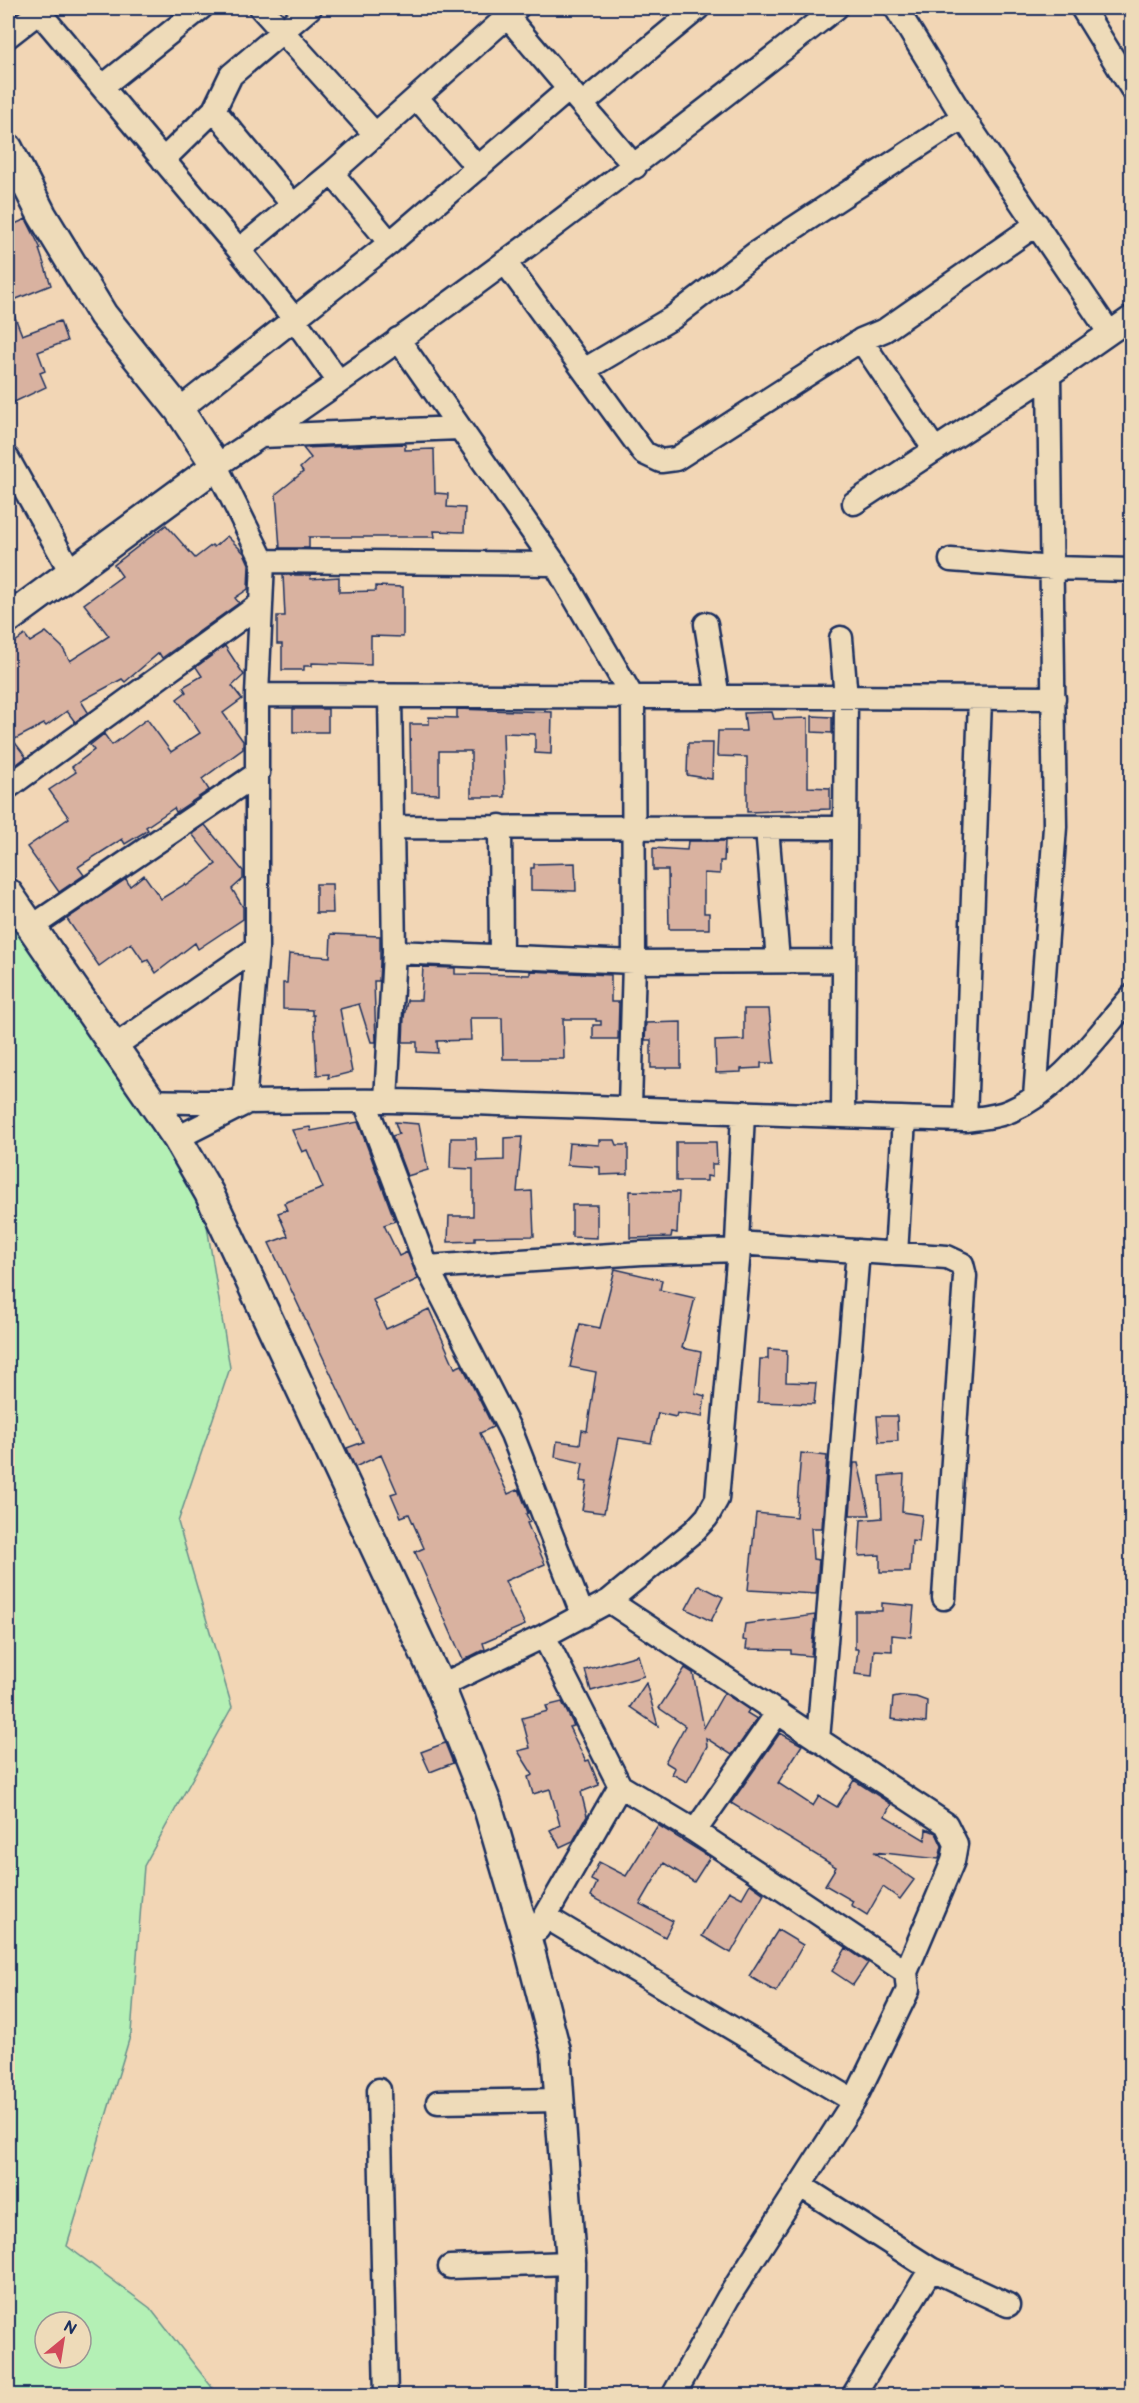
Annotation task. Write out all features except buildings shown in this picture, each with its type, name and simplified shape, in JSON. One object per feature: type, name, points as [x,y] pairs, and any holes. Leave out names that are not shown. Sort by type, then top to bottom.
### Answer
[{"type":"street","points":[[104,86],[201,8]]},
{"type":"street","points":[[261,8],[374,133]]},
{"type":"street","points":[[163,160],[214,110],[231,75],[310,8]]},
{"type":"street","points":[[179,410],[296,320],[478,168],[698,8]]},
{"type":"street","points":[[8,620],[216,466],[339,382],[635,166],[836,8]]},
{"type":"street","points":[[896,8],[963,117],[1109,332]]},
{"type":"street","points":[[1082,8],[1131,89]]},
{"type":"street","points":[[8,36],[42,10],[296,320],[339,382]]},
{"type":"street","points":[[239,250],[332,173],[374,133],[417,98],[508,11],[576,97],[635,166]]},
{"type":"street","points":[[417,98],[478,168]]},
{"type":"street","points":[[214,110],[293,205]]},
{"type":"street","points":[[584,370],[672,318],[756,254],[963,117]]},
{"type":"street","points":[[8,148],[42,216],[103,315],[179,410],[216,466],[263,561],[259,605],[257,696],[257,948],[244,1104]]},
{"type":"street","points":[[332,173],[390,243]]},
{"type":"street","points":[[505,262],[644,453],[660,461],[676,459],[861,340],[885,330],[1036,225]]},
{"type":"street","points":[[854,503],[1048,375],[1131,317]]},
{"type":"street","points":[[398,339],[555,564],[633,698],[634,962],[630,1107]]},
{"type":"street","points":[[861,340],[935,450]]},
{"type":"street","points":[[1035,1097],[1055,827],[1053,568],[1048,375]]},
{"type":"street","points":[[261,436],[459,428]]},
{"type":"street","points":[[8,459],[72,574]]},
{"type":"street","points":[[951,560],[1053,568],[1131,570]]},
{"type":"street","points":[[263,561],[555,564]]},
{"type":"street","points":[[8,787],[259,605]]},
{"type":"street","points":[[706,624],[718,698]]},
{"type":"street","points":[[841,638],[846,698],[843,1115]]},
{"type":"street","points":[[257,696],[1054,698]]},
{"type":"street","points":[[390,696],[394,952],[376,1102],[427,1267],[512,1434],[583,1616]]},
{"type":"street","points":[[965,1120],[980,699]]},
{"type":"street","points":[[30,928],[258,773]]},
{"type":"street","points":[[393,826],[844,828]]},
{"type":"street","points":[[500,826],[501,956]]},
{"type":"street","points":[[767,828],[778,961]]},
{"type":"street","points":[[8,893],[112,1048],[177,1138],[209,1193],[440,1686],[487,1804],[528,1943],[556,2051],[571,2263],[570,2396]]},
{"type":"street","points":[[112,1048],[257,948]]},
{"type":"street","points":[[394,952],[634,962],[844,961]]},
{"type":"street","points":[[150,1101],[244,1104],[376,1102],[630,1107],[965,1120],[1009,1112],[1035,1097],[1067,1071],[1131,996]]},
{"type":"street","points":[[177,1138],[244,1104]]},
{"type":"street","points":[[440,1686],[544,1636],[609,1600],[694,1531],[717,1499],[738,1247],[743,1113]]},
{"type":"street","points":[[896,1254],[904,1119]]},
{"type":"street","points":[[427,1267],[738,1247],[947,1257],[962,1264],[965,1276],[944,1598]]},
{"type":"street","points":[[818,1740],[858,1251]]},
{"type":"street","points":[[609,1600],[946,1824],[956,1844],[953,1861],[906,1971],[908,1990],[854,2101],[728,2298],[673,2396]]},
{"type":"street","points":[[544,1636],[620,1786],[695,1831],[906,1971]]},
{"type":"street","points":[[695,1831],[778,1712]]},
{"type":"street","points":[[528,1943],[546,1917],[620,1786]]},
{"type":"street","points":[[546,1917],[854,2101]]},
{"type":"street","points":[[379,2090],[386,2396]]},
{"type":"street","points":[[438,2102],[560,2100]]},
{"type":"street","points":[[801,2186],[931,2269],[1008,2305]]},
{"type":"street","points":[[450,2267],[571,2263]]},
{"type":"street","points":[[853,2396],[931,2269]]},
{"type":"green space","points":[[8,869],[79,985],[197,1164],[230,1368],[178,1522],[232,1707],[144,1866],[131,2033],[67,2246],[150,2308],[218,2395],[8,2395]]}]
